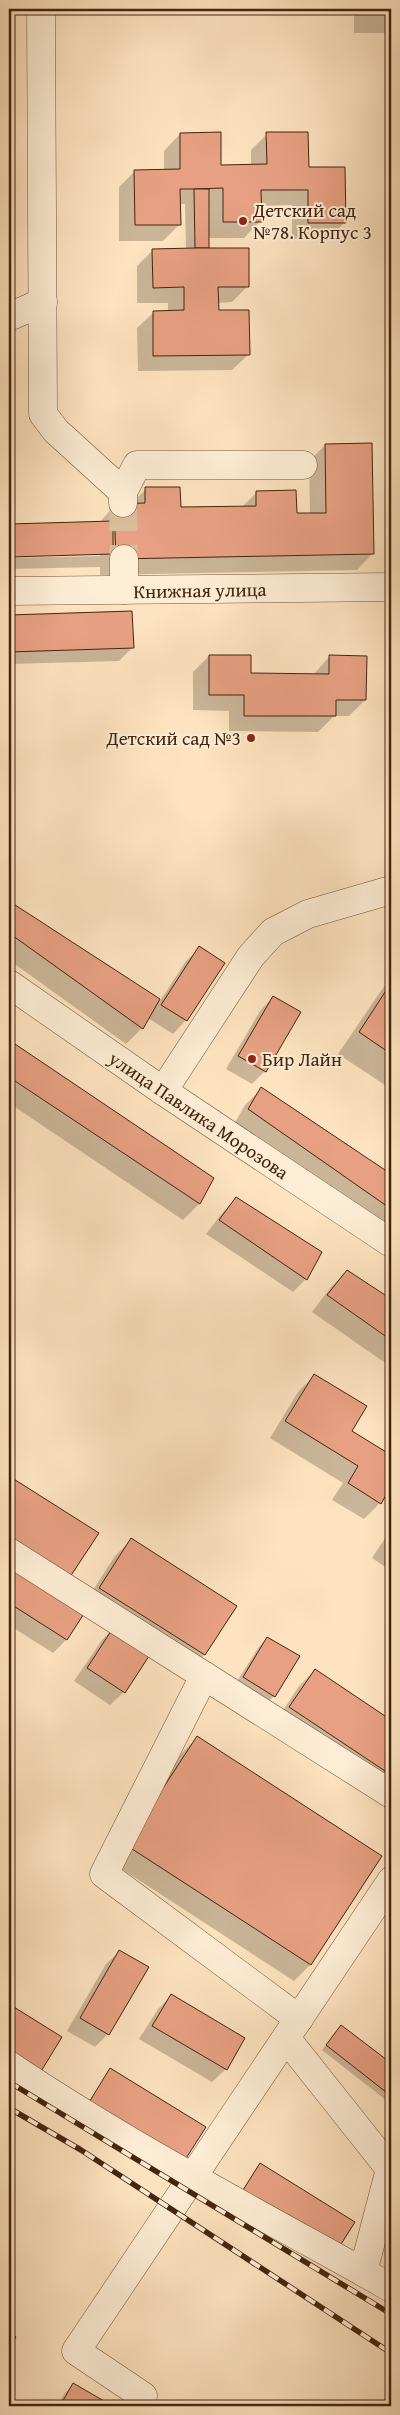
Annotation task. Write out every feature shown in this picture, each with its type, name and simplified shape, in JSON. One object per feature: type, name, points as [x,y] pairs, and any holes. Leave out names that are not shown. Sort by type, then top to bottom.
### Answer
[{"type":"street","points":[[41,9],[43,414],[56,431],[123,498],[137,465],[304,464]]},
{"type":"street","points":[[11,316],[43,302]]},
{"type":"street","points":[[124,559],[124,590]]},
{"type":"street","name":"Книжная улица","points":[[9,591],[382,588]]},
{"type":"street","points":[[163,1091],[251,956],[273,932],[308,914],[391,890]]},
{"type":"street","name":"улица Павлика Морозова","points":[[9,984],[163,1091],[391,1243]]},
{"type":"street","points":[[9,1552],[391,1794]]},
{"type":"street","points":[[204,1676],[104,1874],[293,2028],[390,2169],[363,2272]]},
{"type":"street","points":[[143,2396],[76,2351],[391,1881]]},
{"type":"street","points":[[9,2066],[58,2098],[193,2177],[391,2288]]},
{"type":"building","points":[[10,9],[10,131],[9,131]]},
{"type":"building","points":[[375,9],[391,9],[391,12],[375,12]]},
{"type":"building","points":[[9,131],[12,379],[9,379]]},
{"type":"building","points":[[221,132],[221,165],[267,164],[266,132],[308,132],[309,167],[345,167],[346,223],[308,223],[308,190],[261,190],[262,222],[223,222],[223,188],[180,189],[181,225],[135,225],[134,170],[180,169],[180,133]]},
{"type":"building","points":[[194,189],[209,189],[209,248],[195,248]]},
{"type":"building","points":[[249,248],[249,287],[218,287],[219,310],[249,310],[250,355],[153,356],[153,311],[184,310],[184,287],[153,288],[152,249]]},
{"type":"building","points":[[9,379],[12,379],[12,439],[9,439]]},
{"type":"building","points":[[372,443],[374,554],[116,559],[114,504],[145,503],[145,487],[180,487],[181,507],[256,506],[256,491],[296,490],[297,513],[326,513],[325,444]]},
{"type":"building","points":[[113,521],[113,554],[9,557],[9,524]]},
{"type":"building","points":[[132,611],[134,648],[9,652],[9,615]]},
{"type":"building","points":[[209,655],[251,655],[251,673],[329,674],[329,655],[367,656],[366,700],[336,700],[336,716],[244,716],[244,695],[209,695]]},
{"type":"building","points":[[9,901],[160,999],[143,1029],[9,933]]},
{"type":"building","points":[[199,946],[225,963],[187,1021],[161,1005]]},
{"type":"building","points":[[391,983],[391,1054],[359,1032]]},
{"type":"building","points":[[273,996],[301,1012],[266,1072],[238,1056]]},
{"type":"building","points":[[9,1040],[214,1178],[200,1204],[9,1077]]},
{"type":"building","points":[[261,1087],[391,1174],[391,1209],[248,1109]]},
{"type":"building","points":[[236,1197],[322,1252],[307,1280],[219,1220]]},
{"type":"building","points":[[347,1270],[391,1299],[391,1340],[327,1295]]},
{"type":"building","points":[[314,1374],[367,1406],[352,1431],[391,1455],[391,1486],[381,1504],[348,1483],[358,1466],[285,1421]]},
{"type":"building","points":[[9,1476],[99,1533],[70,1577],[9,1538]]},
{"type":"building","points":[[131,1538],[237,1606],[205,1655],[99,1588]]},
{"type":"building","points":[[9,1564],[85,1612],[67,1640],[9,1603]]},
{"type":"building","points":[[115,1625],[153,1650],[125,1693],[87,1668]]},
{"type":"building","points":[[267,1637],[300,1656],[275,1697],[243,1677]]},
{"type":"building","points":[[315,1669],[391,1720],[391,1775],[289,1707]]},
{"type":"building","points":[[197,1736],[382,1856],[311,1965],[126,1845]]},
{"type":"building","points":[[119,1950],[149,1967],[109,2035],[80,2018]]},
{"type":"building","points":[[171,1994],[245,2038],[227,2070],[152,2026]]},
{"type":"building","points":[[9,2004],[62,2037],[40,2073],[9,2053]]},
{"type":"building","points":[[341,2025],[391,2063],[391,2096],[326,2045]]},
{"type":"building","points":[[110,2068],[206,2127],[183,2163],[88,2104]]},
{"type":"building","points":[[260,2163],[355,2222],[333,2257],[238,2198]]},
{"type":"building","points":[[9,2332],[16,2337],[9,2348]]},
{"type":"building","points":[[73,2383],[104,2401],[100,2406],[60,2406]]},
{"type":"tunnel","points":[[123,503],[124,559]]},
{"type":"railway","points":[[9,2082],[391,2314]]},
{"type":"railway","points":[[9,2108],[81,2150],[391,2353]]},
{"type":"place","name":"Детский сад №78. Корпус 3","points":[[243,221]]},
{"type":"place","name":"Детский сад №3","points":[[251,738]]},
{"type":"place","name":"Бир Лайн","points":[[252,1059]]}]
